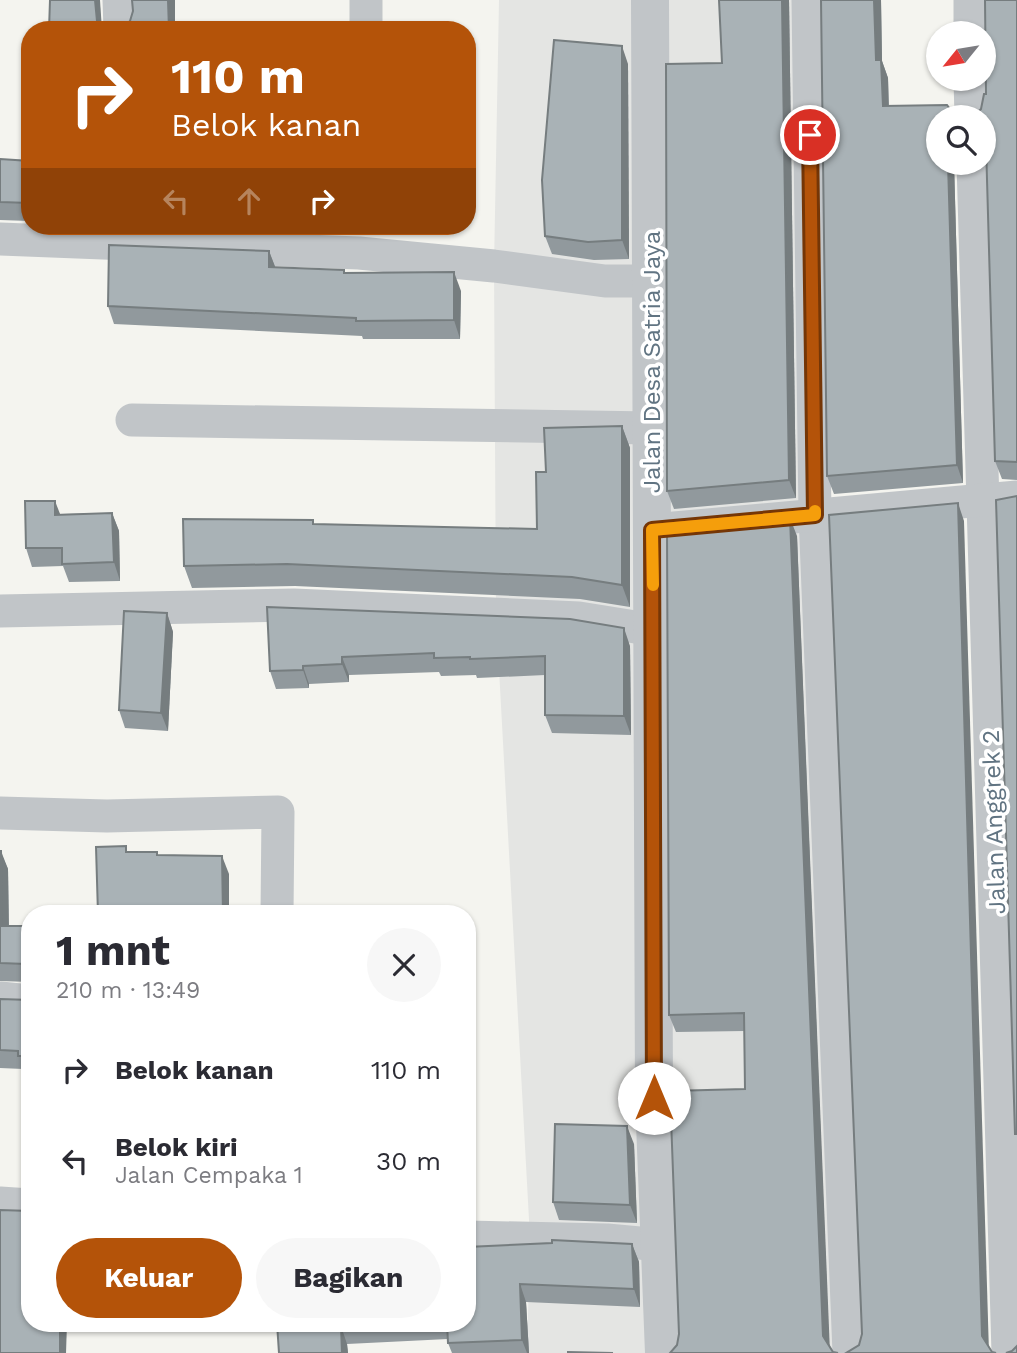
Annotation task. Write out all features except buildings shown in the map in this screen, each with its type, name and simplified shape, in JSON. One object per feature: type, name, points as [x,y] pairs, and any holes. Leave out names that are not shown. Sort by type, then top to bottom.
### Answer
[{"type":"street","points":[[119,0],[120,21]]},
{"type":"street","points":[[366,0],[366,21]]},
{"type":"street","name":"Jalan Desa Satria Jaya","points":[[650,0],[654,1098],[664,1353]]},
{"type":"street","points":[[808,0],[815,515],[849,1353]]},
{"type":"street","points":[[970,0],[970,21]]},
{"type":"street","name":"Jalan Anggrek 2","points":[[974,175],[1001,499],[1008,1353]]},
{"type":"street","points":[[0,239],[135,236],[359,239],[494,266],[605,281],[652,281]]},
{"type":"street","points":[[132,420],[652,428]]},
{"type":"street","points":[[652,530],[1001,499]]},
{"type":"street","points":[[0,611],[294,604],[579,618],[654,631]]},
{"type":"street","points":[[0,813],[107,816],[278,812],[277,905]]},
{"type":"street","points":[[0,998],[21,1000]]},
{"type":"street","points":[[0,1203],[21,1204]]},
{"type":"street","points":[[476,1237],[607,1240],[661,1245]]},
{"type":"shaded area","points":[[499,0],[808,0],[849,1353],[527,1353],[530,1238],[496,614],[494,266]]},
{"type":"slow traffic","points":[[653,585],[652,530],[815,515],[815,511]]},
{"type":"route","points":[[654,1098],[652,530],[815,515],[810,135]]}]
